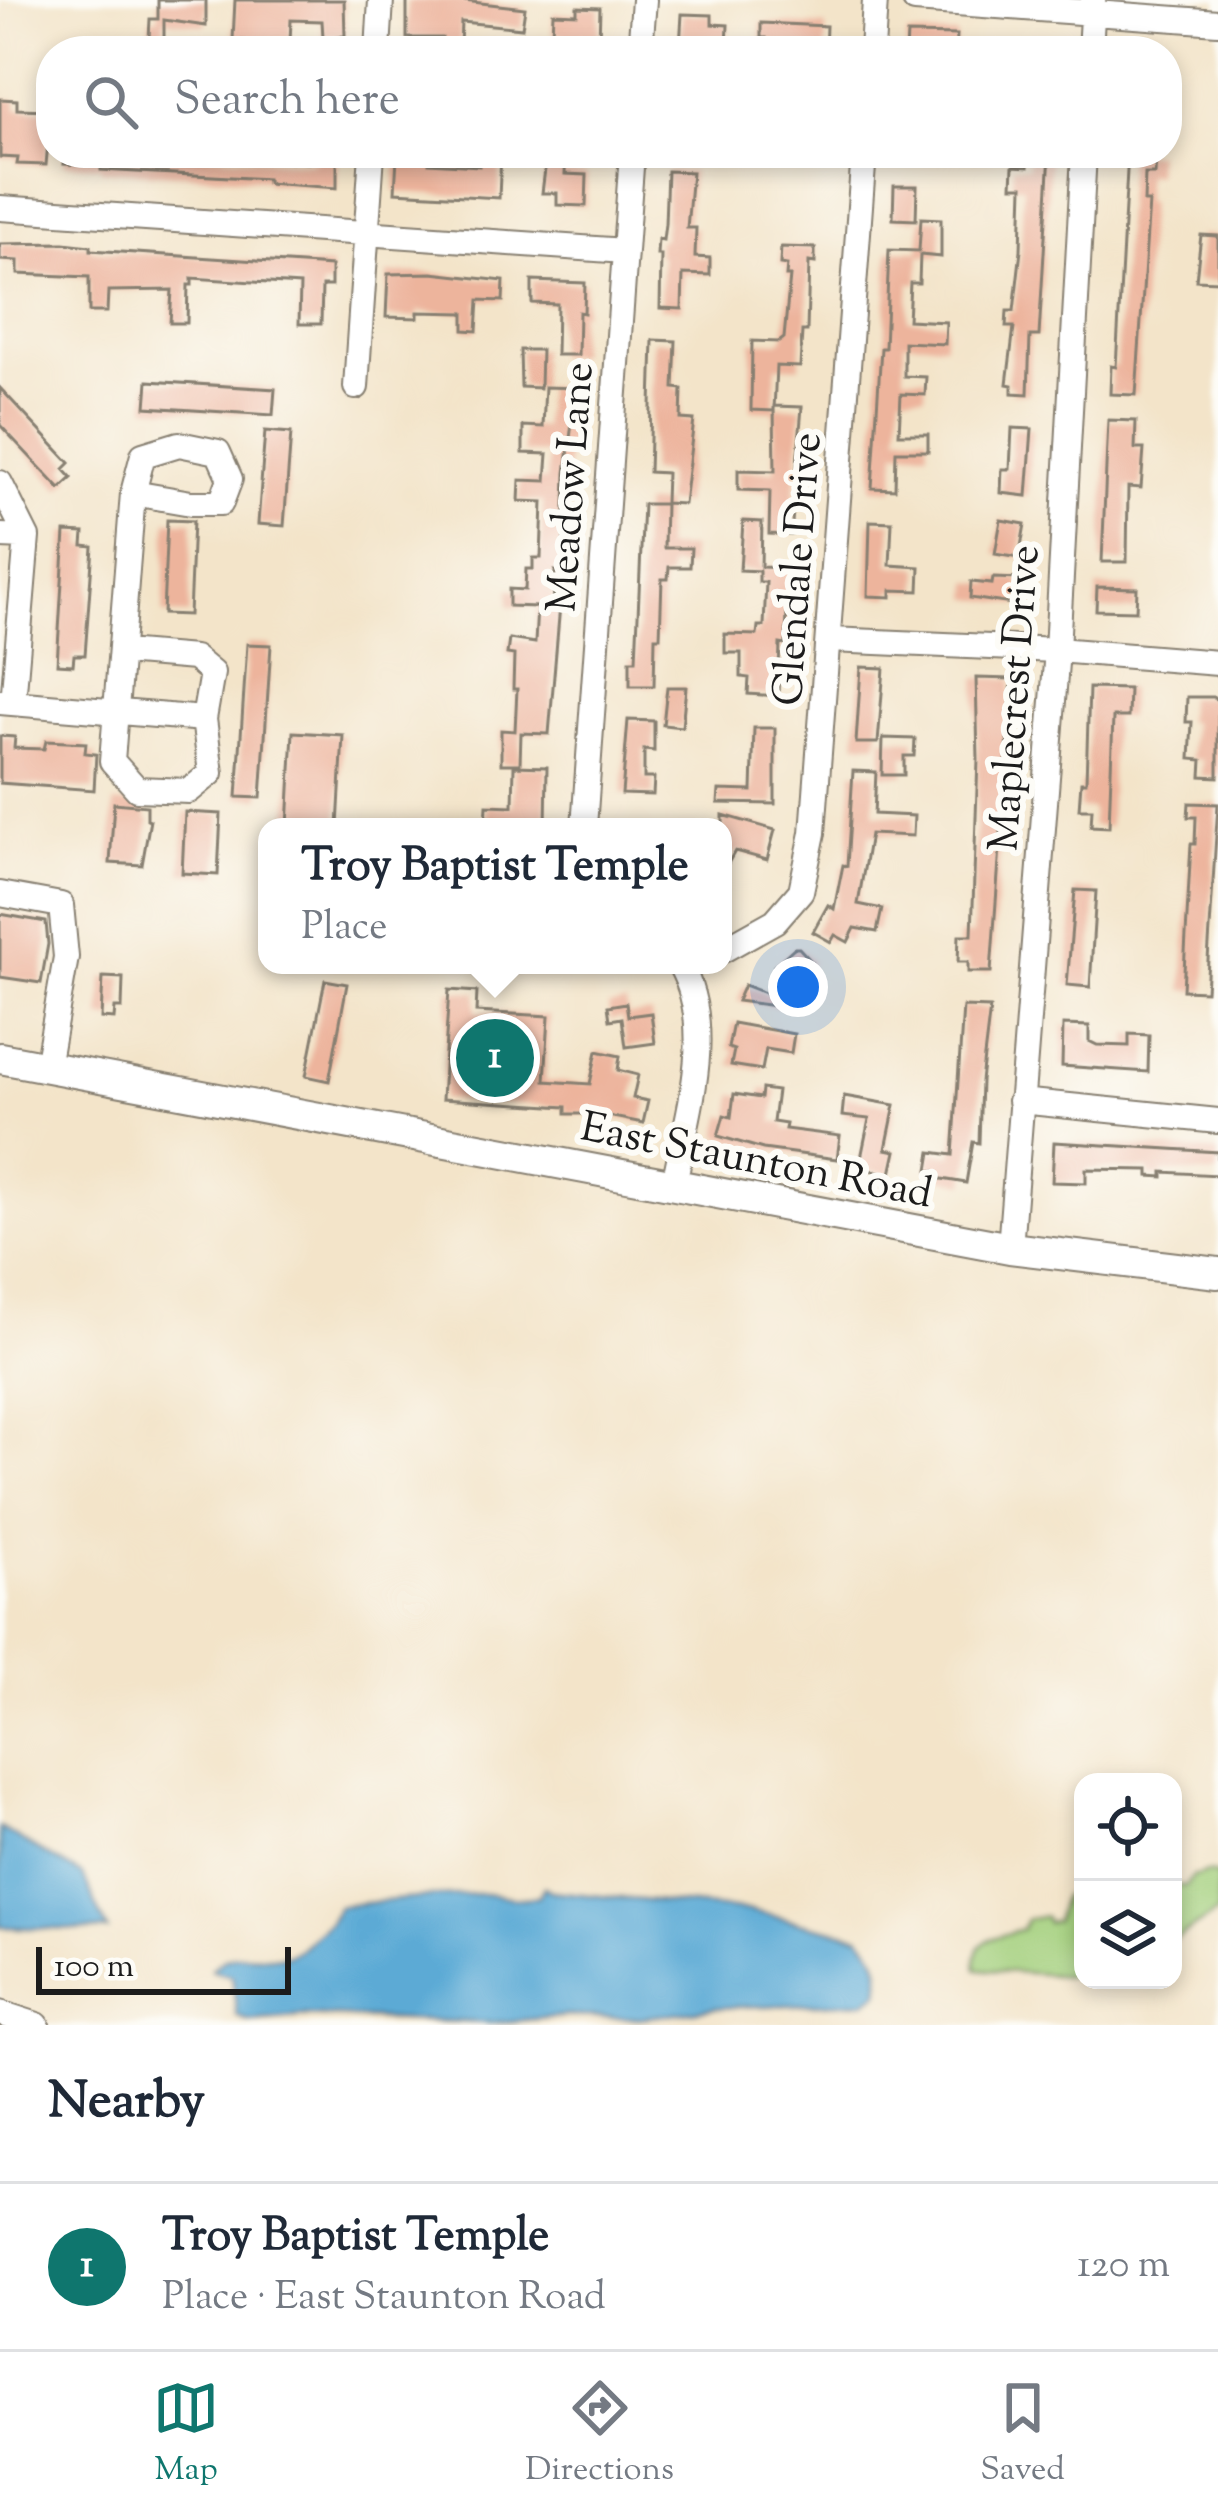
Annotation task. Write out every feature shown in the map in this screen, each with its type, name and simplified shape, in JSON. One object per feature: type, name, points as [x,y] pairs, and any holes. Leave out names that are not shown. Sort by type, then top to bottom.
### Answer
[{"type":"main road","name":"East Staunton Road","points":[[0,1058],[1010,1248],[1218,1273]]},
{"type":"street","points":[[379,36],[381,0]]},
{"type":"street","points":[[641,36],[644,0]]},
{"type":"street","points":[[873,36],[875,0]]},
{"type":"street","points":[[915,0],[1093,6],[1218,22]]},
{"type":"street","points":[[1091,36],[1093,6]]},
{"type":"street","points":[[356,387],[371,168]]},
{"type":"street","name":"Meadow Lane","points":[[584,818],[631,168]]},
{"type":"street","name":"Glendale Drive","points":[[732,945],[776,921],[801,891],[813,833],[863,168]]},
{"type":"street","name":"Maplecrest Drive","points":[[1010,1248],[1057,650],[1083,168]]},
{"type":"street","points":[[0,208],[625,251]]},
{"type":"street","points":[[0,483],[27,537],[7,703],[204,719]]},
{"type":"street","points":[[123,652],[194,658],[212,674],[204,719],[211,773],[189,791],[137,789],[112,761],[133,493]]},
{"type":"street","points":[[0,536],[27,537]]},
{"type":"street","points":[[830,640],[1218,663]]},
{"type":"street","points":[[0,894],[61,904],[66,957],[47,1066]]},
{"type":"street","points":[[674,1185],[697,1048],[696,1008],[686,974]]},
{"type":"street","points":[[1020,1101],[1218,1121]]},
{"type":"street","points":[[0,2013],[38,2025]]},
{"type":"green space","points":[[1208,1872],[1218,1875],[1218,1912],[1182,1935],[1182,1886]]},
{"type":"green space","points":[[1063,1896],[1074,1898],[1074,1975],[977,1969],[982,1945],[1022,1929],[1026,1920],[1044,1917],[1047,1923],[1055,1921]]},
{"type":"water","points":[[0,1828],[83,1876],[108,1931],[0,1927]]},
{"type":"water","points":[[544,1887],[751,1911],[860,1936],[877,1961],[879,1992],[864,2002],[714,2008],[640,2018],[567,2016],[491,2023],[305,2016],[249,2021],[237,2016],[232,1976],[211,1970],[235,1956],[292,1953],[328,1922],[338,1906],[482,1894],[532,1898]]},
{"type":"building","points":[[158,0],[206,0],[206,26],[164,20],[164,36],[149,36],[150,19],[158,19]]},
{"type":"building","points":[[235,0],[344,0],[345,36],[323,36],[322,21],[291,20],[290,36],[233,36]]},
{"type":"building","points":[[454,0],[525,8],[522,28],[461,22],[460,36],[407,36],[407,1]]},
{"type":"building","points":[[577,7],[600,8],[599,36],[552,34],[553,13],[577,14]]},
{"type":"building","points":[[682,14],[712,15],[712,24],[728,25],[727,36],[681,36]]},
{"type":"building","points":[[761,23],[826,26],[826,36],[761,36]]},
{"type":"building","points":[[0,99],[17,100],[17,109],[36,110],[36,165],[0,157]]},
{"type":"building","points":[[337,168],[337,188],[267,183],[267,179],[101,170]]},
{"type":"building","points":[[396,168],[500,168],[499,198],[395,192]]},
{"type":"building","points":[[545,168],[587,175],[586,206],[557,205],[557,193],[542,193]]},
{"type":"building","points":[[1013,168],[1049,168],[1039,336],[1030,336],[1028,394],[1012,393],[1012,385],[1007,384],[1014,327],[1006,327],[1007,311],[1014,311],[1023,186],[1012,186]]},
{"type":"building","points":[[1127,168],[1155,168],[1155,174],[1145,174],[1144,202],[1149,202],[1136,395],[1110,394],[1111,366],[1116,367]]},
{"type":"building","points":[[667,171],[692,172],[687,228],[696,228],[695,257],[710,258],[710,275],[683,274],[682,309],[660,308],[661,255],[657,255],[665,224]]},
{"type":"building","points":[[894,186],[917,186],[916,220],[893,219]]},
{"type":"building","points":[[921,218],[941,219],[941,257],[920,255],[919,283],[910,283],[908,320],[946,322],[945,344],[904,342],[904,376],[926,377],[925,395],[901,394],[899,434],[928,434],[928,451],[896,451],[895,489],[872,488],[889,250],[919,251]]},
{"type":"building","points":[[1201,235],[1218,236],[1218,281],[1196,280]]},
{"type":"building","points":[[0,244],[91,246],[91,250],[331,266],[331,286],[322,286],[321,324],[299,324],[300,285],[192,278],[187,323],[170,323],[172,290],[108,291],[107,312],[89,312],[89,277],[18,274],[18,261],[0,260]]},
{"type":"building","points":[[781,247],[815,248],[815,263],[809,262],[807,331],[802,331],[800,367],[776,366],[774,411],[751,410],[752,341],[784,338],[790,276],[786,276],[787,265],[780,264]]},
{"type":"building","points":[[432,273],[504,281],[503,301],[479,300],[477,331],[464,330],[464,313],[386,317],[388,274]]},
{"type":"building","points":[[532,281],[585,283],[578,355],[556,355],[557,304],[532,303]]},
{"type":"building","points":[[653,340],[676,341],[674,388],[682,389],[681,419],[694,420],[684,504],[665,503],[666,473],[649,472]]},
{"type":"building","points":[[520,350],[541,350],[540,388],[521,387]]},
{"type":"building","points":[[148,381],[275,389],[273,415],[146,407]]},
{"type":"building","points":[[545,387],[576,388],[566,473],[563,572],[555,571],[553,605],[560,605],[549,734],[521,733],[520,764],[501,764],[501,730],[515,731],[517,689],[513,689],[514,655],[507,654],[509,639],[535,643],[537,607],[509,606],[509,589],[525,590],[526,569],[533,569],[533,558],[541,558],[543,502],[519,501],[520,480],[546,481],[548,454],[523,453],[523,426],[543,427]]},
{"type":"building","points":[[0,388],[70,463],[64,469],[72,478],[60,489],[0,425]]},
{"type":"building","points":[[774,406],[802,407],[791,535],[769,534],[770,491],[738,490],[738,470],[775,471]]},
{"type":"building","points":[[1108,420],[1136,421],[1135,449],[1144,449],[1141,488],[1128,487],[1127,562],[1102,562]]},
{"type":"building","points":[[1012,428],[1032,429],[1027,496],[1001,493],[1002,469],[1010,469]]},
{"type":"building","points":[[265,431],[291,433],[284,526],[258,524]]},
{"type":"building","points":[[643,504],[665,504],[664,548],[691,548],[690,567],[669,567],[668,579],[662,579],[654,686],[630,686],[630,660],[636,660]]},
{"type":"building","points":[[167,520],[193,521],[189,615],[163,614]]},
{"type":"building","points":[[1001,520],[1025,524],[1019,558],[995,554]]},
{"type":"building","points":[[743,521],[762,522],[761,567],[788,568],[786,645],[780,644],[778,696],[748,694],[749,678],[741,677],[741,653],[725,653],[725,634],[757,635],[758,626],[764,626],[766,582],[759,582],[759,571],[740,570]]},
{"type":"building","points":[[870,521],[892,522],[890,565],[920,567],[919,591],[891,590],[891,597],[868,596]]},
{"type":"building","points":[[65,532],[84,533],[83,546],[93,547],[85,655],[74,655],[73,665],[57,664]]},
{"type":"building","points":[[993,578],[1020,579],[1019,605],[970,598],[971,582],[992,584]]},
{"type":"building","points":[[1097,587],[1137,588],[1136,611],[1096,610]]},
{"type":"building","points":[[247,644],[271,645],[261,798],[237,797]]},
{"type":"building","points":[[861,667],[884,668],[878,743],[856,743]]},
{"type":"building","points":[[976,678],[1012,679],[991,972],[968,972],[968,962],[958,962],[959,935],[972,935]]},
{"type":"building","points":[[667,687],[686,687],[682,727],[663,725]]},
{"type":"building","points":[[1089,688],[1129,689],[1128,717],[1113,717],[1109,827],[1091,826],[1092,809],[1079,809],[1081,782],[1086,782]]},
{"type":"building","points":[[1187,697],[1218,701],[1218,777],[1201,776],[1202,760],[1190,759],[1192,722],[1186,722]]},
{"type":"building","points":[[628,720],[654,721],[654,751],[644,750],[644,778],[654,778],[653,795],[622,794]]},
{"type":"building","points":[[754,728],[775,728],[775,804],[718,803],[719,790],[752,791]]},
{"type":"building","points":[[293,732],[343,735],[338,818],[288,818]]},
{"type":"building","points":[[0,736],[15,737],[14,748],[44,749],[46,741],[86,743],[85,753],[96,754],[94,790],[0,783]]},
{"type":"building","points":[[883,738],[915,739],[914,756],[904,756],[904,775],[882,775]]},
{"type":"building","points":[[514,766],[547,767],[546,818],[486,818],[487,805],[513,806]]},
{"type":"building","points":[[853,771],[876,772],[874,814],[914,816],[913,836],[870,834],[858,904],[882,909],[877,932],[855,928],[848,942],[835,935],[831,942],[813,932],[828,905],[834,909],[843,865],[847,866]]},
{"type":"building","points":[[114,803],[147,806],[150,820],[142,865],[110,863]]},
{"type":"building","points":[[1189,803],[1218,804],[1206,991],[1183,990],[1196,817],[1188,817]]},
{"type":"building","points":[[185,812],[221,814],[218,875],[182,873]]},
{"type":"building","points":[[723,815],[775,830],[767,860],[735,851],[732,856],[732,818]]},
{"type":"building","points":[[1075,890],[1096,891],[1090,987],[1067,985]]},
{"type":"building","points":[[0,914],[46,922],[48,944],[41,983],[0,977]]},
{"type":"building","points":[[794,948],[812,962],[786,987],[802,989],[799,1009],[737,1001],[744,985],[780,999],[783,976],[774,966]]},
{"type":"building","points":[[103,977],[123,978],[122,1008],[115,1008],[114,1019],[101,1018]]},
{"type":"building","points":[[325,980],[347,984],[329,1081],[306,1076]]},
{"type":"building","points":[[449,990],[477,992],[476,1012],[549,1016],[545,1081],[590,1084],[597,1051],[620,1056],[618,1070],[638,1075],[633,1098],[648,1101],[643,1123],[598,1114],[566,1114],[566,1107],[442,1099]]},
{"type":"building","points":[[626,1003],[628,1016],[651,1013],[655,1043],[626,1047],[622,1018],[610,1020],[608,1006]]},
{"type":"building","points":[[963,1007],[990,1008],[979,1143],[973,1142],[966,1183],[936,1178],[938,1172],[928,1170],[931,1152],[953,1155]]},
{"type":"building","points":[[733,1023],[794,1034],[791,1053],[766,1049],[762,1070],[731,1065],[734,1050],[728,1048]]},
{"type":"building","points":[[1063,1025],[1089,1026],[1089,1041],[1097,1045],[1129,1046],[1129,1034],[1149,1035],[1148,1072],[1062,1066]]},
{"type":"building","points":[[762,1089],[777,1091],[773,1122],[786,1124],[785,1129],[840,1136],[837,1159],[763,1149],[718,1136],[724,1115],[731,1117],[734,1094],[761,1098]]},
{"type":"building","points":[[844,1096],[895,1105],[886,1149],[896,1151],[891,1174],[859,1168],[869,1119],[842,1116]]},
{"type":"building","points":[[1054,1142],[1218,1152],[1218,1175],[1163,1172],[1163,1177],[1149,1176],[1149,1170],[1086,1169],[1086,1183],[1052,1182]]},
{"type":"place","name":"Troy Baptist Temple","points":[[495,1058]]}]
